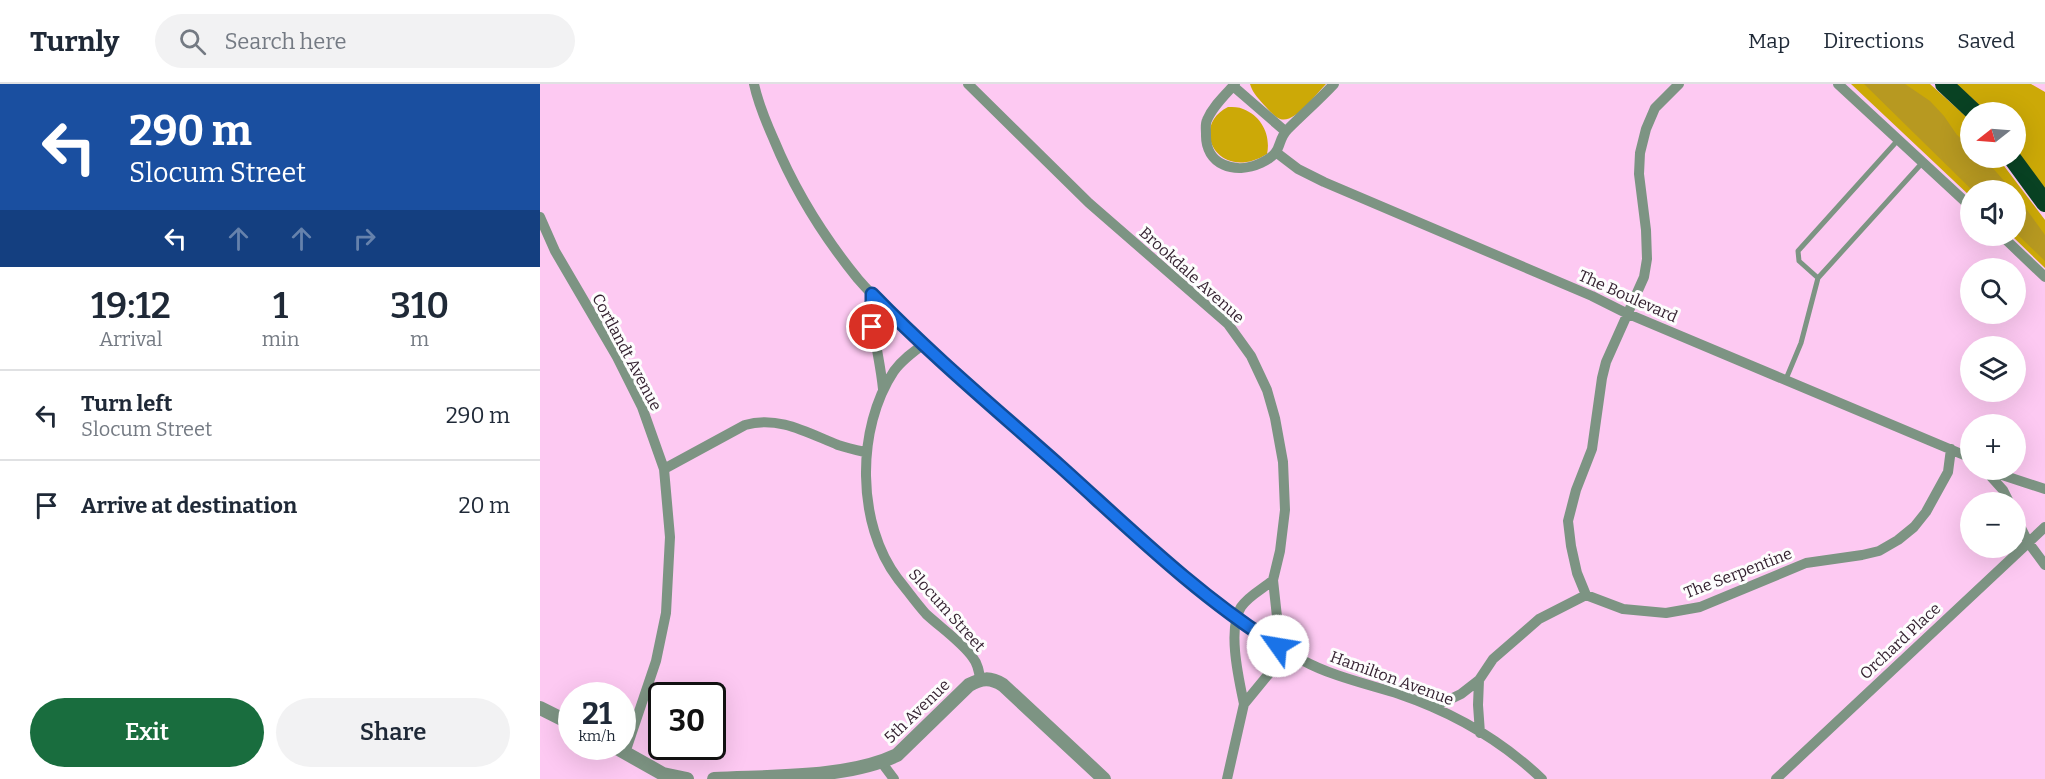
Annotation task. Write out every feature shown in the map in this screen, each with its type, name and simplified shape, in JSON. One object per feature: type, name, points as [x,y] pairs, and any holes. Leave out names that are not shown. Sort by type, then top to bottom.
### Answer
[{"type":"highway","points":[[1944,84],[1963,102]]},
{"type":"highway","points":[[2019,168],[2045,203]]},
{"type":"street","name":"Hamilton Avenue","points":[[754,84],[766,122],[798,194],[840,255],[872,294],[924,344],[1158,553],[1236,619],[1278,646],[1313,665],[1434,707],[1516,754],[1542,779]]},
{"type":"street","name":"Brookdale Avenue","points":[[968,84],[1089,203],[1228,324],[1251,356],[1267,390],[1283,462],[1285,510],[1280,552],[1273,580],[1278,646],[1272,670],[1244,704],[1227,779]]},
{"type":"street","points":[[1285,131],[1234,85],[1215,106],[1206,122],[1206,140],[1211,157],[1222,165],[1236,170],[1260,164],[1277,153],[1285,131],[1334,84]]},
{"type":"street","points":[[1434,707],[1461,694],[1479,680],[1493,659],[1531,625],[1586,595],[1576,573],[1568,521],[1576,490],[1592,449],[1606,362],[1644,277],[1647,259],[1646,230],[1639,174],[1640,153],[1646,129],[1655,108],[1679,84]]},
{"type":"street","points":[[1838,84],[1960,197]]},
{"type":"street","name":"The Boulevard","points":[[1277,153],[1298,169],[1324,182],[1785,381],[1960,452]]},
{"type":"street","name":"Cortlandt Avenue","points":[[540,217],[555,251],[617,357],[642,407],[664,469],[670,537],[666,613],[656,661],[636,710]]},
{"type":"street","points":[[2012,246],[2045,277]]},
{"type":"street","name":"Slocum Street","points":[[872,294],[872,327],[881,366],[883,390]]},
{"type":"street","name":"Slocum Street","points":[[924,344],[899,365],[883,390],[873,418],[866,452],[869,504],[874,530],[888,565],[925,613],[973,657],[980,679]]},
{"type":"street","points":[[664,469],[745,425],[757,422],[777,422],[800,428],[841,446],[866,452]]},
{"type":"street","name":"The Serpentine","points":[[1586,595],[1623,609],[1666,613],[1700,607],[1806,563],[1879,551],[1899,540],[1926,512],[1948,472],[1951,448]]},
{"type":"street","points":[[1994,480],[2004,492]]},
{"type":"street","points":[[2017,480],[2045,489]]},
{"type":"street","name":"Orchard Place","points":[[1776,779],[2045,527]]},
{"type":"street","points":[[2026,538],[2045,565]]},
{"type":"street","points":[[1236,619],[1241,607],[1249,598],[1273,580]]},
{"type":"street","name":"Brookdale Avenue","points":[[1236,619],[1235,646],[1244,704]]},
{"type":"street","points":[[980,679],[993,679],[1003,686],[1104,779]]},
{"type":"street","name":"5th Avenue","points":[[714,779],[832,774],[856,771],[882,763],[897,755],[956,695],[980,679]]},
{"type":"street","points":[[1479,680],[1480,733]]},
{"type":"street","points":[[541,710],[558,718]]},
{"type":"street","points":[[636,758],[677,778]]},
{"type":"street","points":[[882,763],[894,779]]},
{"type":"lane","points":[[1818,278],[1799,261],[1798,251],[1898,140]]},
{"type":"lane","points":[[1785,381],[1801,342],[1818,278],[1923,162]]},
{"type":"shaded area","points":[[1250,84],[1326,84],[1299,113],[1286,119],[1280,119],[1272,114],[1256,96]]},
{"type":"shaded area","points":[[1851,84],[1930,84],[1960,111],[1960,168],[2006,168],[2015,180],[1960,180],[1960,187]]},
{"type":"shaded area","points":[[1864,84],[1905,84],[1930,101],[1960,138],[1960,168],[1993,168],[2003,180],[1962,180]]},
{"type":"shaded area","points":[[1956,84],[2031,84],[2045,92],[2045,189],[2026,165],[2026,102],[1976,102]]},
{"type":"shaded area","points":[[1228,107],[1238,107],[1250,112],[1260,122],[1268,140],[1267,154],[1250,161],[1235,162],[1223,158],[1214,149],[1210,139],[1210,127],[1216,116]]},
{"type":"shaded area","points":[[2026,195],[2045,220],[2045,268],[2022,246],[2026,246]]},
{"type":"shaded area","points":[[2026,209],[2045,235],[2045,261],[2026,243]]},
{"type":"route","points":[[872,327],[872,294],[938,357],[1158,553],[1223,609],[1245,626],[1278,646]]}]
